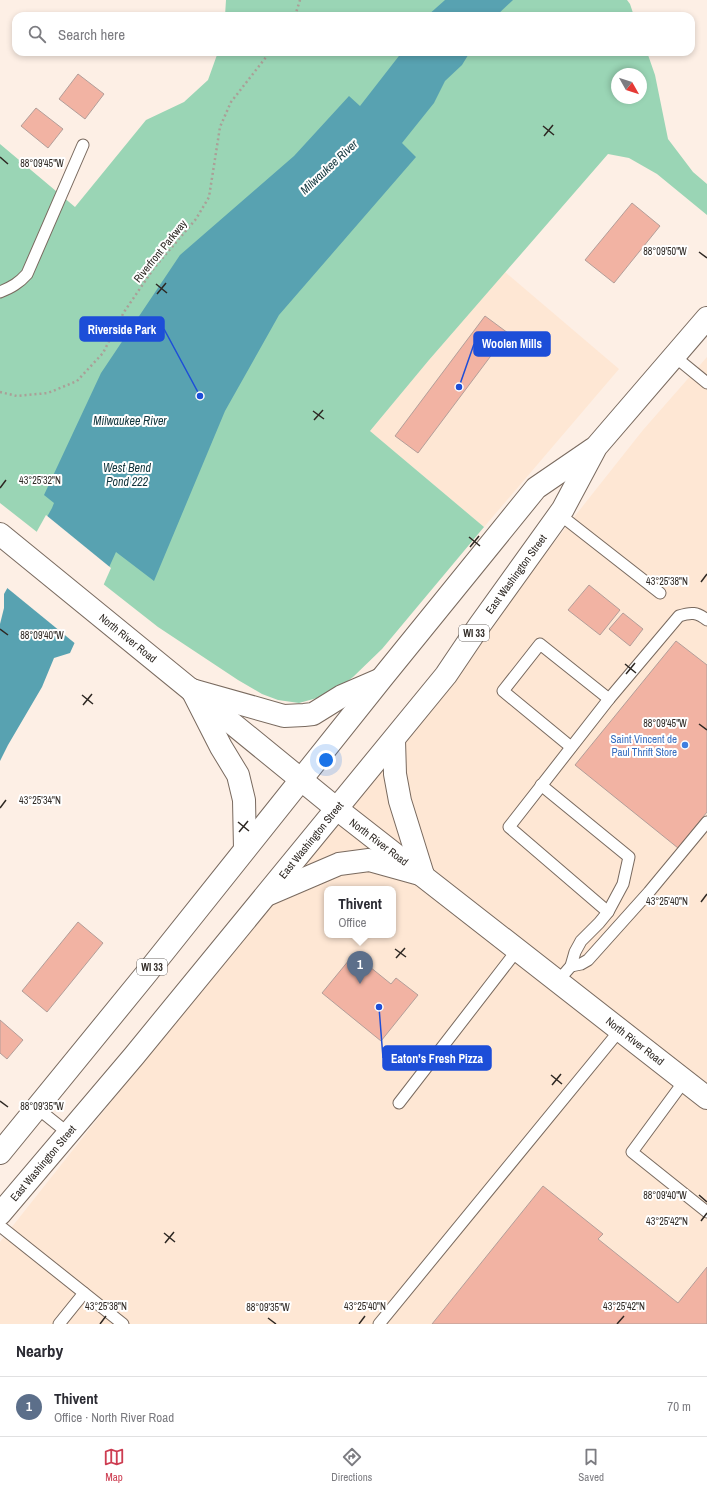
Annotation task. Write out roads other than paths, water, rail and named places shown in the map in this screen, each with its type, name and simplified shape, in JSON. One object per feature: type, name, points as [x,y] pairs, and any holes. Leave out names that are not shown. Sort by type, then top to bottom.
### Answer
[{"type":"main road","name":"East Washington Street","points":[[0,1214],[266,896],[446,675],[559,514],[596,447],[707,318]]},
{"type":"main road","name":"East Washington Street","points":[[0,1153],[146,974],[536,488],[596,447]]},
{"type":"main road","name":"North River Road","points":[[2,537],[337,809],[518,949],[565,973],[620,1030],[707,1098]]},
{"type":"main road","points":[[192,690],[284,716],[304,715],[313,714],[342,696],[382,678]]},
{"type":"main road","points":[[192,690],[221,747],[238,775],[244,800],[245,849]]},
{"type":"main road","points":[[394,740],[395,774],[400,801],[423,875]]},
{"type":"main road","points":[[266,896],[339,864],[369,860],[423,875]]},
{"type":"lane","points":[[0,292],[21,282],[27,274],[83,145]]},
{"type":"lane","points":[[674,356],[707,383]]},
{"type":"lane","points":[[559,514],[660,593]]},
{"type":"lane","points":[[608,912],[509,827],[609,699],[679,616],[690,612],[702,616],[707,620]]},
{"type":"lane","points":[[571,747],[502,691],[540,644],[609,699]]},
{"type":"lane","points":[[541,786],[630,857],[623,884],[608,912],[582,941],[565,973]]},
{"type":"lane","points":[[565,973],[588,960],[649,892],[707,822]]},
{"type":"lane","points":[[399,1103],[518,949]]},
{"type":"lane","points":[[379,1324],[620,1030]]},
{"type":"lane","points":[[685,1080],[632,1152],[707,1212]]},
{"type":"lane","points":[[37,1108],[68,1134]]},
{"type":"lane","points":[[0,1226],[123,1324]]},
{"type":"lane","points":[[59,1324],[84,1293]]},
{"type":"water","points":[[445,0],[513,0],[500,12],[432,12]]},
{"type":"water","name":"West Bend Pond 222","points":[[399,56],[468,56],[462,65],[445,81],[434,103],[402,143],[416,157],[279,315],[225,411],[154,581],[116,552],[70,653],[54,658],[42,687],[0,761],[0,624],[4,608],[4,594],[52,508],[54,503],[44,495],[101,373],[180,255],[294,156],[349,96],[360,106]]},
{"type":"place","name":"Woolen Mills","points":[[459,387]]},
{"type":"place","name":"Riverside Park","points":[[200,396]]},
{"type":"place","name":"Saint Vincent de Paul Thrift Store","points":[[685,745]]},
{"type":"place","name":"Thivent","points":[[360,984]]},
{"type":"place","name":"Eaton's Fresh Pizza","points":[[379,1007]]},
{"type":"water label","name":"Milwaukee River","points":[[329,167]]},
{"type":"water label","name":"Milwaukee River","points":[[130,421]]}]
